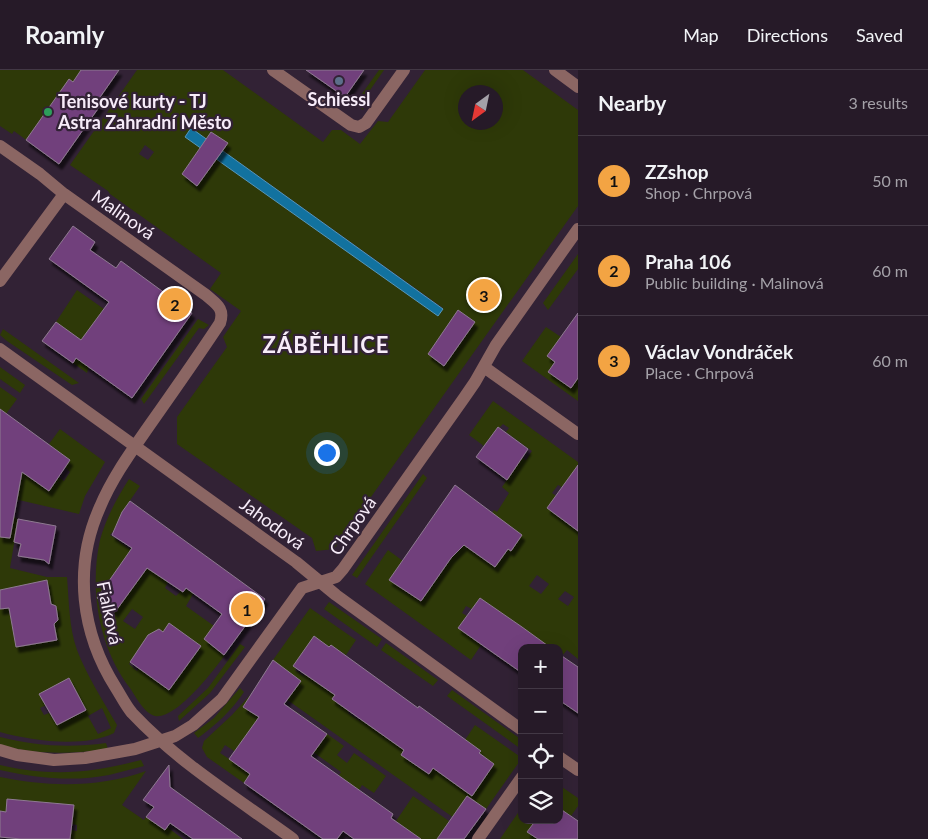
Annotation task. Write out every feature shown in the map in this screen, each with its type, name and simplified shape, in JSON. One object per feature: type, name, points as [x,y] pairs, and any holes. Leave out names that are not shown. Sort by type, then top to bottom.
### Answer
[{"type":"street","points":[[273,70],[351,125],[359,127],[366,124],[404,70]]},
{"type":"street","points":[[555,70],[578,86]]},
{"type":"street","name":"Malinová","points":[[0,146],[206,295],[220,308],[222,315]]},
{"type":"street","points":[[0,281],[64,194]]},
{"type":"street","name":"Chrpová","points":[[0,750],[17,755],[54,760],[85,758],[135,749],[174,736],[194,725],[222,699],[238,679],[302,588],[336,577],[343,570],[470,390],[496,345],[578,229]]},
{"type":"street","name":"Fialková","points":[[222,315],[214,332],[113,480],[100,506],[92,528],[83,574],[86,610],[95,647],[106,670],[131,712],[176,755],[293,839]]},
{"type":"street","name":"Jahodová","points":[[0,349],[296,562],[319,582],[518,727]]},
{"type":"street","points":[[484,367],[578,434]]},
{"type":"street","points":[[563,760],[578,770]]},
{"type":"street","points":[[478,839],[521,779]]},
{"type":"green space","name":"Tenisové kurty - TJ Astra Zahradní Město","points":[[0,70],[119,70],[98,100],[102,103],[59,164],[14,131],[12,134],[0,126]]},
{"type":"green space","points":[[137,70],[223,70],[323,142],[332,130],[341,130],[360,144],[378,121],[388,122],[425,70],[523,70],[578,110],[578,206],[334,549],[316,551],[312,538],[177,444],[177,417],[227,347],[223,337],[241,311],[210,289],[221,273],[70,165]],"holes":[[[191,128],[443,308],[443,309],[185,136]],[[145,145],[154,152],[148,160],[139,154]],[[458,310],[475,322],[444,366],[428,354]]]},
{"type":"green space","points":[[379,70],[384,70],[361,103],[364,106],[363,110],[356,102]]},
{"type":"green space","points":[[578,254],[578,269],[548,310],[543,303]]},
{"type":"green space","points":[[77,290],[104,309],[92,325],[87,373],[73,363],[86,343],[56,322]]},
{"type":"green space","points":[[198,319],[209,325],[204,329],[199,328],[144,404],[141,399]]},
{"type":"green space","points":[[546,327],[561,337],[548,356],[555,362],[548,372],[571,388],[578,378],[578,401],[522,361]]},
{"type":"green space","points":[[3,329],[79,383],[72,385],[7,341],[0,335]]},
{"type":"green space","points":[[0,367],[25,385],[20,393],[0,379]]},
{"type":"green space","points":[[0,387],[17,399],[6,414],[0,409]]},
{"type":"green space","points":[[493,401],[578,462],[578,484],[569,478],[562,487],[558,485],[552,493],[556,496],[547,508],[578,531],[578,659],[567,650],[563,655],[563,644],[545,644],[480,598],[472,609],[466,606],[462,613],[467,616],[458,628],[481,645],[471,660],[365,584],[388,550],[403,561],[394,583],[421,601],[475,525],[481,530],[494,510],[497,512],[509,493],[502,487],[522,458],[526,460],[532,451],[506,432],[509,428],[503,424],[498,427],[484,446],[469,435]],"holes":[[[512,527],[522,535],[511,551],[500,544]],[[537,575],[549,584],[541,594],[529,586]],[[565,591],[574,597],[568,606],[558,599]]]},
{"type":"green space","points":[[60,429],[105,462],[85,496],[79,514],[6,497],[20,471],[48,490],[58,477],[64,481],[70,472],[65,467],[70,460],[49,444]]},
{"type":"green space","points":[[423,474],[427,478],[357,578],[352,575]]},
{"type":"green space","points":[[129,479],[140,486],[122,512],[117,526],[110,535],[156,568],[168,582],[165,588],[176,596],[186,589],[193,594],[186,606],[214,626],[214,633],[208,642],[225,655],[194,693],[164,715],[155,716],[144,708],[119,672],[104,637],[96,598],[97,559],[102,532],[116,501]],"holes":[[[112,577],[115,612],[97,598]],[[132,609],[143,617],[135,629],[123,621]],[[201,646],[170,689],[139,668],[137,671],[129,664],[138,650],[147,656]]]},
{"type":"green space","points":[[0,514],[14,516],[18,520],[10,568],[47,577],[67,577],[74,641],[86,669],[117,725],[114,733],[102,738],[58,742],[0,732],[0,609],[9,608],[16,647],[57,640],[54,624],[58,620],[56,606],[51,604],[48,583],[0,590]],"holes":[[[69,678],[86,710],[57,725],[49,713],[44,715],[40,708],[46,705],[40,694]],[[102,708],[111,728],[98,734],[88,716]]]},
{"type":"green space","points":[[329,602],[382,639],[377,647],[324,609]]},
{"type":"green space","points":[[310,608],[356,640],[346,655],[331,645],[329,647],[314,636],[295,670],[304,676],[307,672],[336,695],[350,710],[348,713],[360,721],[364,715],[412,749],[405,758],[428,774],[435,766],[483,780],[494,764],[465,740],[475,725],[518,755],[518,764],[486,809],[454,818],[279,694],[273,660]]},
{"type":"green space","points":[[386,643],[438,680],[433,686],[381,650]]},
{"type":"green space","points":[[240,644],[245,647],[210,693],[179,721],[178,716],[208,688]]},
{"type":"green space","points":[[240,688],[244,692],[229,711],[198,738],[194,733],[214,718]]},
{"type":"green space","points":[[452,690],[518,737],[518,747],[447,696]]},
{"type":"green space","points":[[250,695],[243,707],[260,718],[288,722],[295,711],[344,746],[337,755],[347,763],[354,753],[386,776],[374,793],[362,785],[359,790],[339,775],[341,772],[302,744],[234,751],[225,745],[220,753],[240,766],[255,768],[244,783],[207,757],[202,748],[204,741]]},
{"type":"green space","points":[[0,737],[53,745],[106,743],[108,749],[68,753],[27,751],[0,745]]},
{"type":"green space","points":[[141,760],[144,766],[109,775],[68,779],[41,777],[0,770],[0,765],[37,771],[71,772],[105,768]]},
{"type":"green space","points":[[146,771],[122,805],[144,820],[146,817],[165,830],[167,827],[183,839],[70,839],[71,830],[77,831],[77,825],[72,824],[73,805],[7,799],[6,812],[0,811],[0,777],[36,783],[73,784],[110,781]]},
{"type":"green space","points":[[563,788],[578,798],[578,806],[571,816],[563,811]]},
{"type":"green space","points":[[413,796],[449,821],[441,833],[450,839],[416,839],[417,836],[396,821]]},
{"type":"green space","points":[[518,813],[518,824],[533,824],[528,832],[538,839],[500,839]]},
{"type":"water","points":[[191,128],[443,309],[438,316],[185,137]]},
{"type":"building","points":[[81,70],[119,70],[98,100],[102,103],[59,164],[26,140],[69,79],[73,82]]},
{"type":"building","name":"Schiessl","points":[[306,70],[364,70],[345,97]]},
{"type":"building","points":[[211,132],[228,143],[197,186],[182,174]]},
{"type":"building","points":[[73,226],[95,242],[90,250],[116,268],[121,261],[192,313],[132,398],[76,358],[73,363],[42,341],[56,322],[81,340],[109,302],[49,259]]},
{"type":"building","points":[[458,310],[475,322],[444,366],[428,354]]},
{"type":"building","points":[[578,313],[578,378],[571,388],[548,372],[555,362],[547,356]]},
{"type":"building","points":[[0,409],[70,460],[49,491],[22,472],[10,538],[0,537]]},
{"type":"building","points":[[498,427],[528,449],[507,480],[476,457]]},
{"type":"building","points":[[578,465],[578,531],[547,508]]},
{"type":"building","points":[[455,485],[522,535],[511,551],[508,549],[495,567],[464,545],[451,558],[421,601],[389,580]]},
{"type":"building","points":[[130,501],[265,599],[224,655],[204,639],[222,614],[186,588],[183,592],[147,568],[115,612],[97,598],[132,548],[112,535],[122,512]]},
{"type":"building","points":[[18,519],[56,526],[49,564],[44,560],[18,556],[21,544],[14,542]]},
{"type":"building","points":[[47,580],[51,604],[56,606],[58,620],[54,624],[57,640],[16,647],[9,608],[0,609],[0,590]]},
{"type":"building","points":[[480,598],[545,644],[518,644],[518,670],[458,628]]},
{"type":"building","points":[[169,623],[201,646],[169,690],[130,662],[148,635],[159,629],[163,632]]},
{"type":"building","points":[[314,636],[329,647],[331,645],[418,708],[419,706],[481,751],[479,753],[494,764],[472,796],[433,768],[429,774],[401,755],[404,750],[332,699],[335,695],[293,666]]},
{"type":"building","points":[[563,657],[578,667],[578,713],[563,703]]},
{"type":"building","points":[[273,660],[301,681],[284,704],[327,734],[311,756],[393,814],[391,818],[421,839],[354,839],[343,831],[337,839],[323,839],[244,783],[250,774],[229,759],[259,717],[243,707]]},
{"type":"building","points":[[69,678],[86,710],[57,725],[39,694]]},
{"type":"building","points":[[169,765],[170,787],[242,839],[193,839],[170,823],[165,830],[146,817],[154,807],[143,800]]},
{"type":"building","points":[[467,796],[486,809],[464,839],[437,839]]},
{"type":"building","points":[[7,799],[74,805],[70,839],[0,837],[0,811],[6,812]]},
{"type":"building","points":[[563,811],[578,821],[578,839],[538,839],[527,832],[533,824],[563,824]]},
{"type":"place","name":"Schiessl","points":[[339,81]]},
{"type":"place","name":"Tenisové kurty - TJ Astra Zahradní Město","points":[[48,112]]},
{"type":"place","name":"Václav Vondráček","points":[[484,295]]},
{"type":"place","name":"Praha 106","points":[[175,304]]},
{"type":"place","name":"ZZshop","points":[[247,609]]},
{"type":"district","name":"ZÁBĚHLICE","points":[[326,345]]}]
